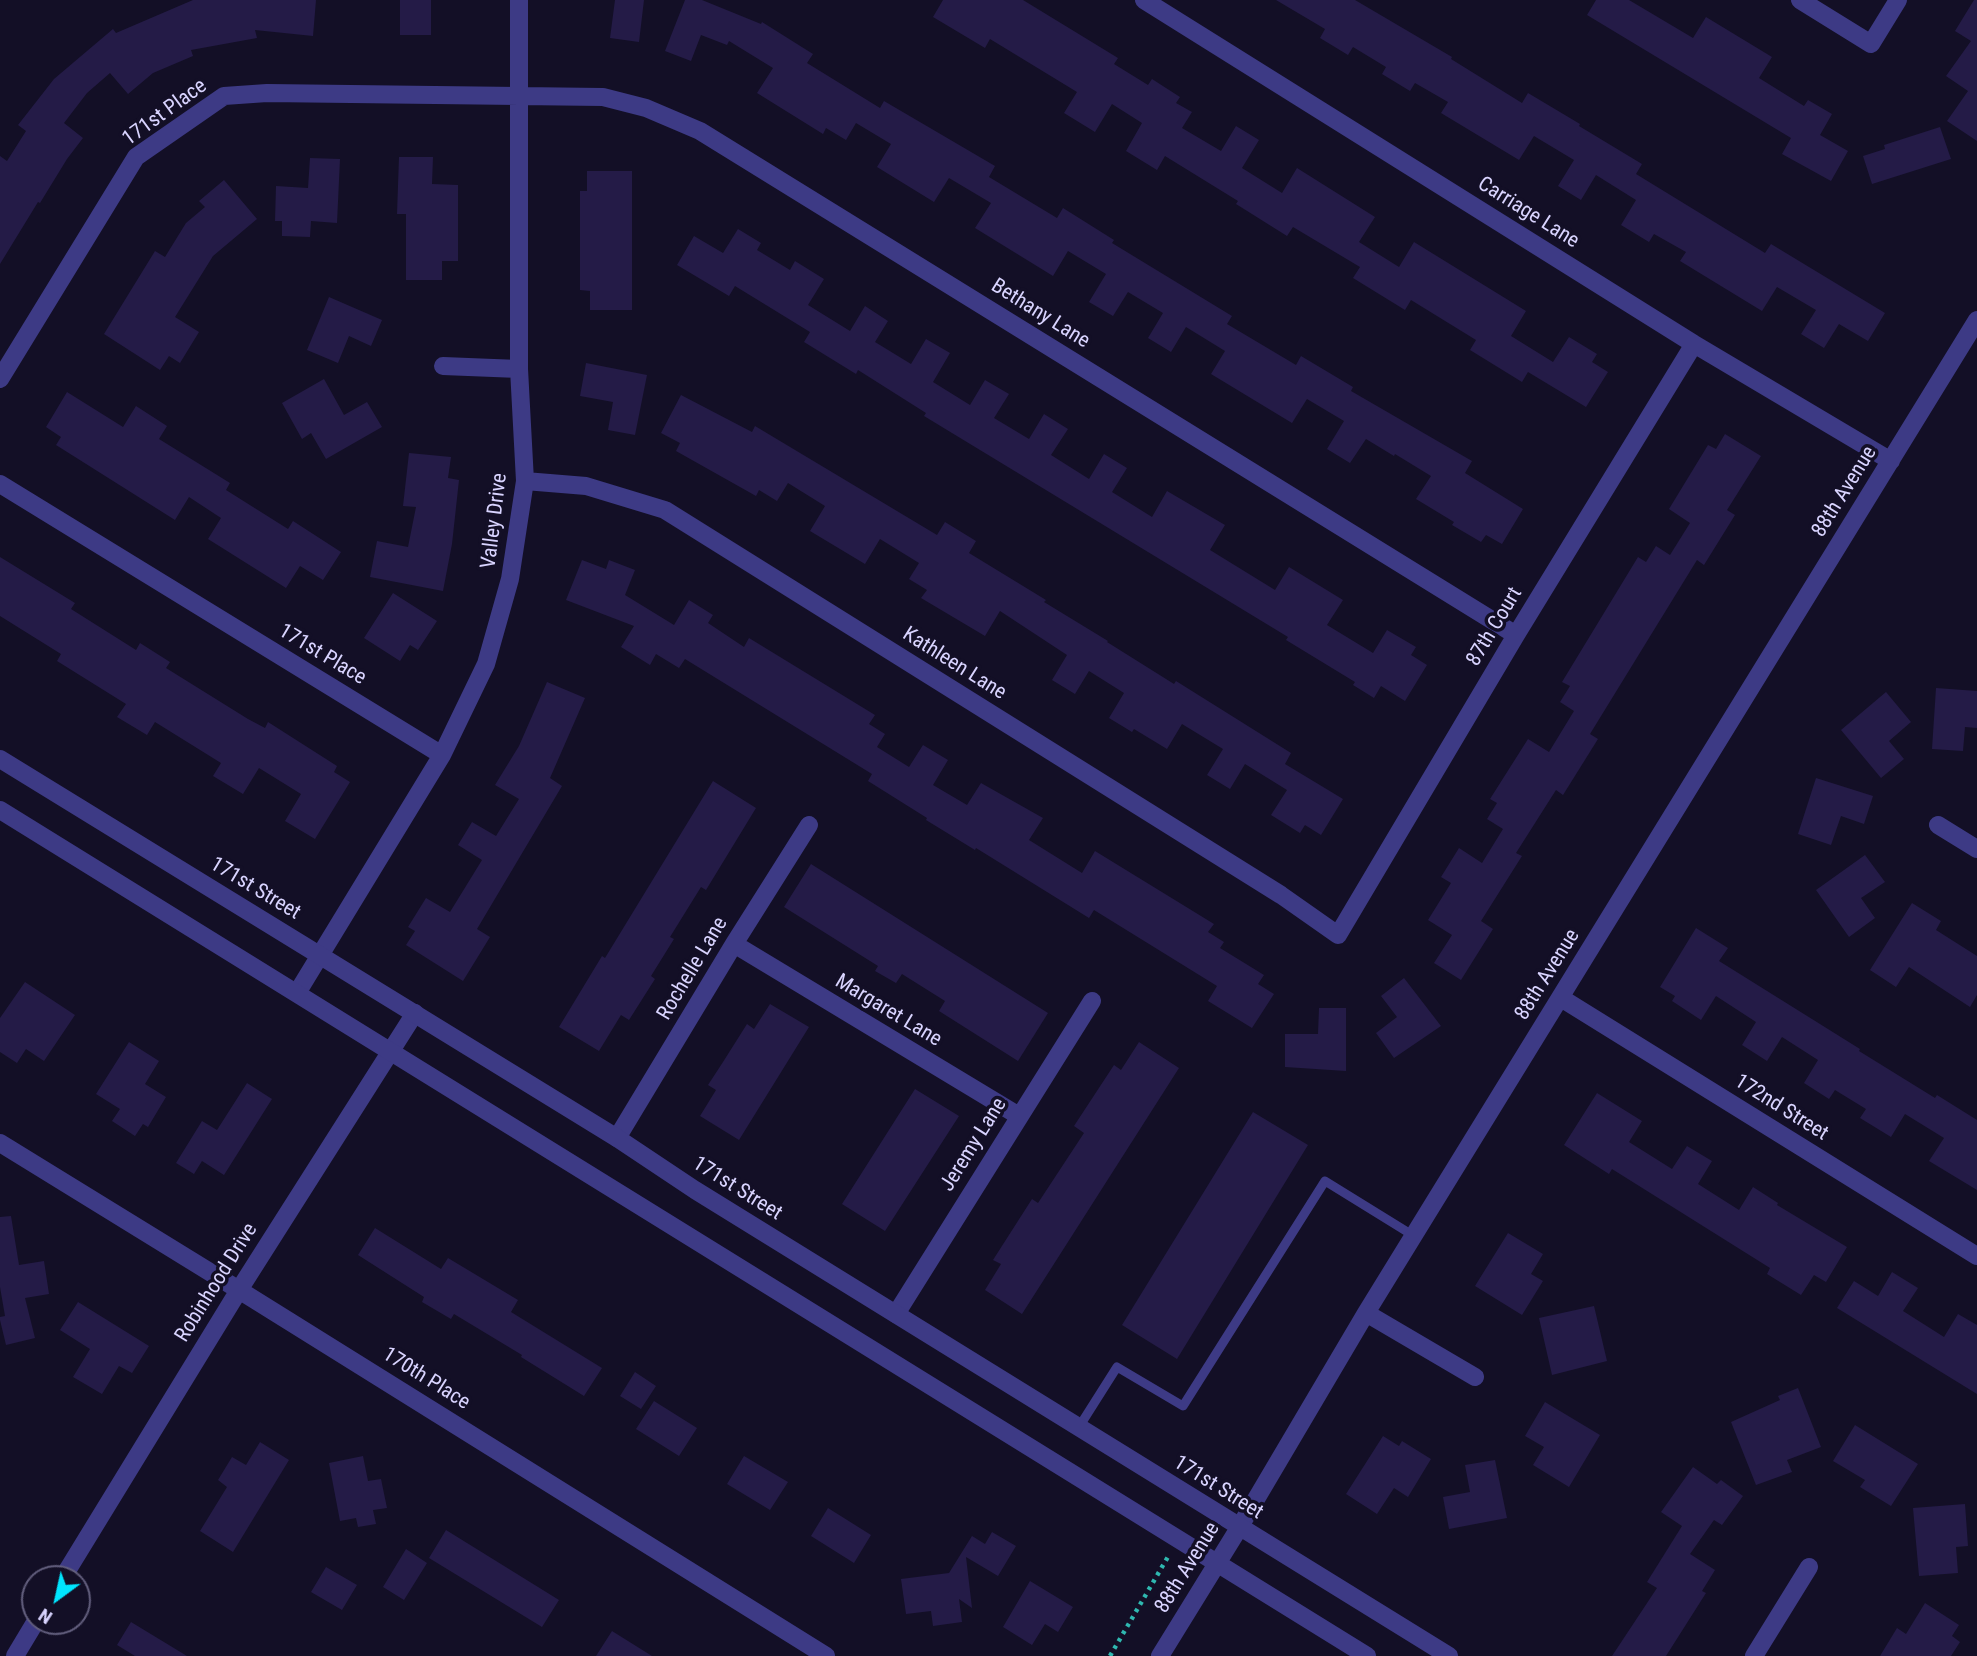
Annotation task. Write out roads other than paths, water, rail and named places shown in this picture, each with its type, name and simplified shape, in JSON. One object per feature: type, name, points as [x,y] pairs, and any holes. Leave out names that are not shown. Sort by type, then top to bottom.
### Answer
[{"type":"street","name":"Valley Drive","points":[[297,993],[442,755],[486,664],[510,579],[525,481],[519,369],[519,0]]},
{"type":"street","name":"Carriage Lane","points":[[1144,0],[1694,344],[1891,461]]},
{"type":"street","points":[[1800,0],[1871,44],[1898,0]]},
{"type":"street","name":"171st Place","points":[[0,379],[136,157],[224,96],[267,93],[518,98]]},
{"type":"street","name":"Bethany Lane","points":[[518,98],[603,97],[646,108],[700,131],[1516,635]]},
{"type":"street","name":"88th Avenue","points":[[1160,1656],[1366,1313],[1977,320]]},
{"type":"street","name":"87th Court","points":[[1338,935],[1516,635],[1694,344]]},
{"type":"street","points":[[443,366],[519,369]]},
{"type":"street","name":"Kathleen Lane","points":[[525,481],[586,486],[665,510],[1269,887],[1338,935]]},
{"type":"street","name":"171st Place","points":[[0,484],[442,755]]},
{"type":"street","name":"171st Street","points":[[0,759],[415,1013],[1239,1528],[1450,1656]]},
{"type":"street","points":[[0,810],[1367,1656]]},
{"type":"street","name":"Rochelle Lane","points":[[617,1138],[809,825]]},
{"type":"street","points":[[1938,825],[1977,849]]},
{"type":"street","name":"Margaret Lane","points":[[734,944],[1019,1116]]},
{"type":"street","name":"172nd Street","points":[[1561,998],[1977,1256]]},
{"type":"street","name":"Jeremy Lane","points":[[896,1314],[1092,1001]]},
{"type":"street","name":"Robinhood Drive","points":[[71,1565],[239,1290],[415,1013]]},
{"type":"street","name":"170th Place","points":[[0,1143],[826,1656]]},
{"type":"street","points":[[1366,1313],[1475,1377]]},
{"type":"street","points":[[1754,1656],[1809,1567]]},
{"type":"street","points":[[15,1656],[28,1635]]},
{"type":"lane","points":[[1079,1427],[1117,1367],[1183,1406],[1325,1181],[1414,1236]]}]
